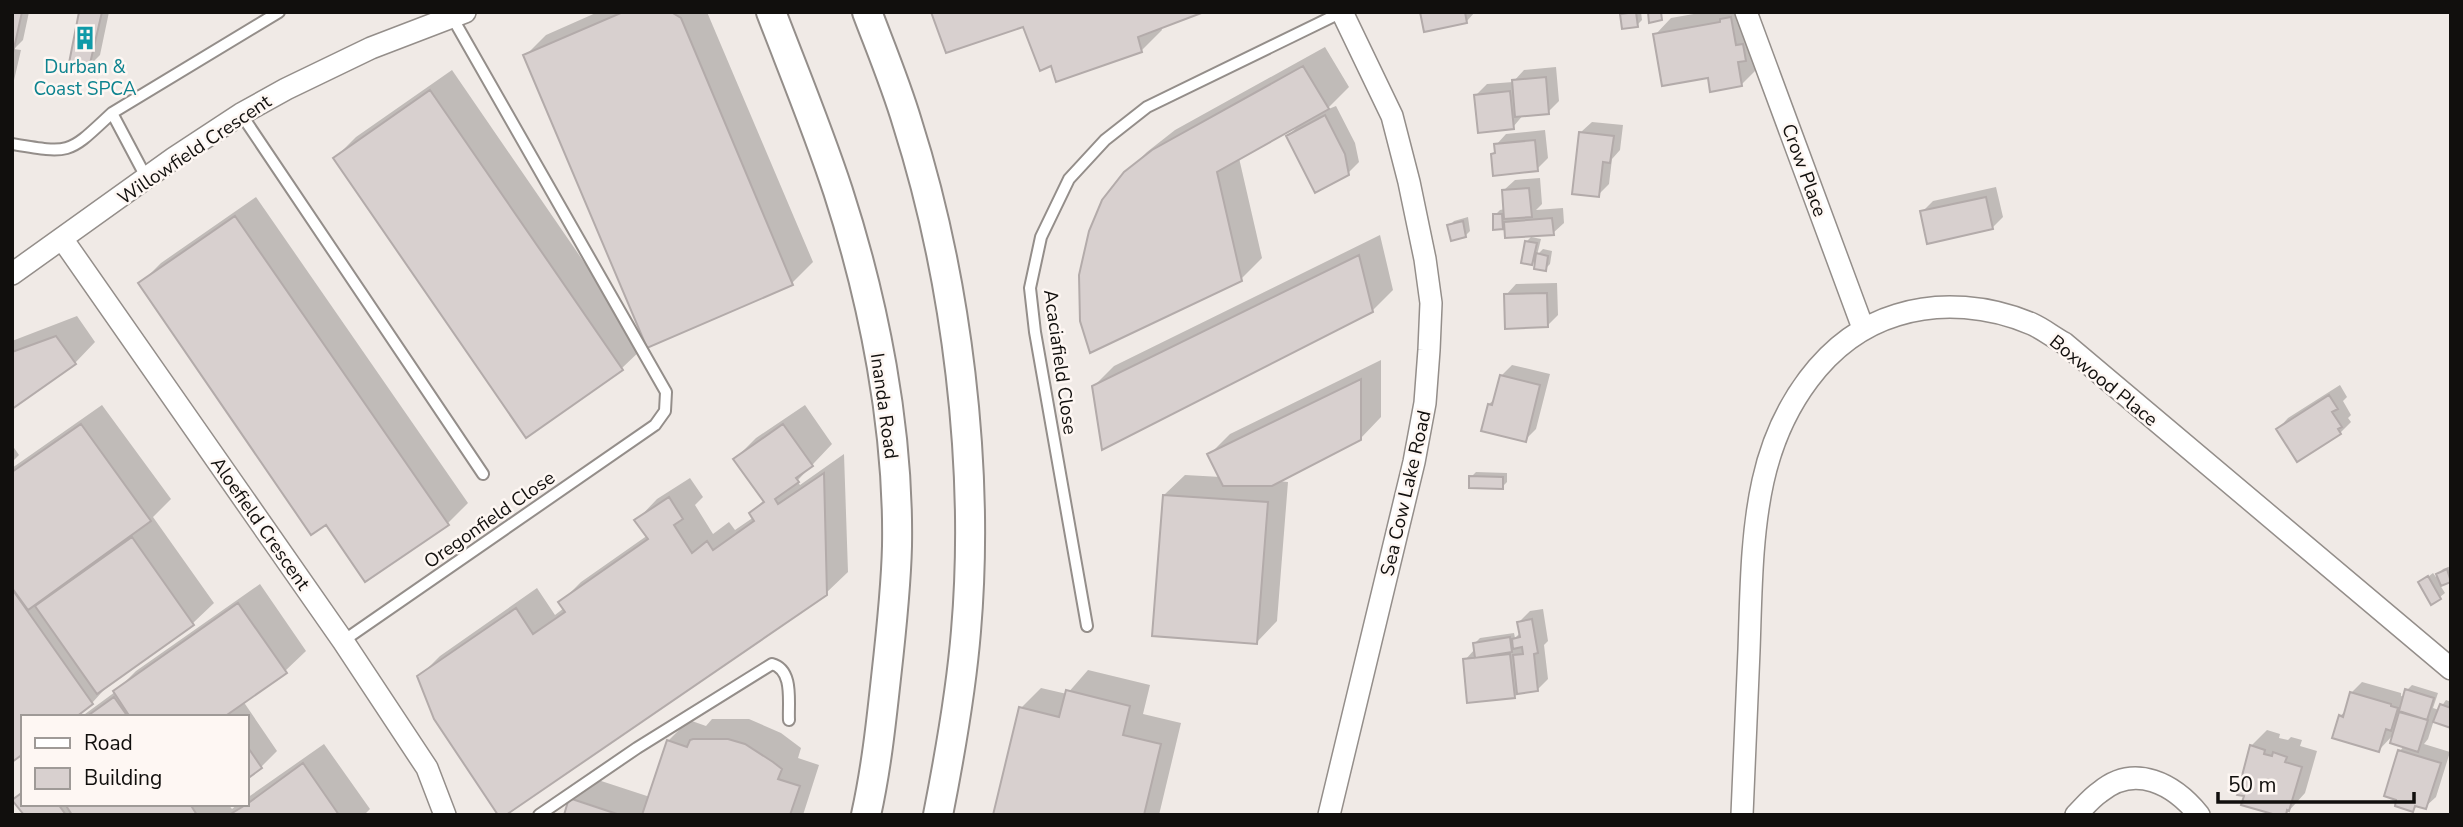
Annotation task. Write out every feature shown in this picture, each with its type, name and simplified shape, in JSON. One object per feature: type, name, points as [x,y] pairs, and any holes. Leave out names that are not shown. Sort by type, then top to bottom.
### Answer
[{"type":"main road","name":"Inanda Road","points":[[771,12],[838,191],[879,356],[892,442],[897,545],[892,617],[880,727],[866,815]]},
{"type":"main road","points":[[867,12],[908,123],[950,295],[968,461],[966,631],[951,747],[938,815]]},
{"type":"street","name":"Sea Cow Lake Road","points":[[1329,815],[1414,461],[1425,403],[1431,303],[1426,259],[1392,116],[1342,12]]},
{"type":"street","name":"Crow Place","points":[[1746,12],[1863,328]]},
{"type":"street","name":"Willowfield Crescent","points":[[12,274],[241,114],[371,48],[458,15]]},
{"type":"street","name":"Aloefield Crescent","points":[[63,240],[343,641],[427,768],[441,812]]},
{"type":"street","name":"Boxwood Place","points":[[1742,815],[1751,589],[1763,481],[1777,437],[1798,396],[1840,343],[1863,328],[1916,309],[1953,307],[1993,312],[2033,325],[2064,344],[2451,669]]},
{"type":"street","points":[[2076,815],[2101,791],[2119,780],[2133,777],[2150,778],[2166,785],[2189,803],[2199,815]]},
{"type":"lane","points":[[12,144],[52,150],[70,149],[112,113],[279,12]]},
{"type":"lane","name":"Acaciafield Close","points":[[1087,626],[1035,332],[1030,288],[1041,237],[1069,179],[1105,140],[1147,107],[1342,12]]},
{"type":"lane","name":"Oregonfield Close","points":[[343,641],[655,425],[665,411],[666,392],[458,15]]},
{"type":"lane","points":[[112,113],[147,179]]},
{"type":"lane","points":[[241,114],[483,474]]},
{"type":"lane","points":[[539,815],[637,748],[772,664],[780,666],[787,677],[789,720]]},
{"type":"building","points":[[12,12],[22,12],[13,53],[12,52]]},
{"type":"building","name":"Durban & Coast SPCA","points":[[79,12],[102,12],[89,68],[69,63]]},
{"type":"building","points":[[623,12],[671,12],[681,18],[793,285],[647,348],[523,55]]},
{"type":"building","points":[[931,12],[1204,12],[1138,37],[1142,52],[1056,82],[1051,66],[1040,71],[1023,27],[946,53]]},
{"type":"building","points":[[1420,12],[1465,12],[1467,23],[1424,32]]},
{"type":"building","points":[[1636,12],[1638,27],[1622,29],[1620,14]]},
{"type":"building","points":[[1648,12],[1661,12],[1662,20],[1649,23]]},
{"type":"building","points":[[1731,17],[1736,45],[1743,44],[1746,61],[1738,62],[1742,86],[1710,92],[1708,78],[1662,86],[1653,34],[1720,22],[1720,19]]},
{"type":"building","points":[[1303,66],[1329,109],[1217,172],[1242,281],[1090,353],[1080,321],[1079,275],[1089,231],[1102,200],[1124,172],[1152,150]]},
{"type":"building","points":[[1546,77],[1549,114],[1515,117],[1512,80]]},
{"type":"building","points":[[430,90],[623,370],[526,438],[333,158]]},
{"type":"building","points":[[1510,91],[1514,129],[1478,133],[1474,95]]},
{"type":"building","points":[[1325,115],[1345,154],[1349,175],[1315,193],[1286,136]]},
{"type":"building","points":[[1579,132],[1614,136],[1610,163],[1603,162],[1599,197],[1572,194]]},
{"type":"building","points":[[1535,140],[1538,171],[1493,176],[1491,154],[1495,153],[1494,144]]},
{"type":"building","points":[[1529,188],[1532,217],[1504,219],[1502,190]]},
{"type":"building","points":[[1986,197],[1993,229],[1927,244],[1920,211]]},
{"type":"building","points":[[1493,214],[1502,214],[1503,229],[1493,230]]},
{"type":"building","points":[[235,216],[449,525],[365,582],[326,525],[311,535],[138,283]]},
{"type":"building","points":[[1552,218],[1554,235],[1505,238],[1504,222]]},
{"type":"building","points":[[1463,221],[1466,237],[1451,241],[1447,225]]},
{"type":"building","points":[[1525,241],[1537,243],[1532,265],[1521,263]]},
{"type":"building","points":[[1536,253],[1548,256],[1546,271],[1534,269]]},
{"type":"building","points":[[1359,255],[1373,312],[1102,450],[1092,386]]},
{"type":"building","points":[[1547,293],[1548,327],[1505,329],[1504,294]]},
{"type":"building","points":[[56,336],[76,364],[12,409],[12,352]]},
{"type":"building","points":[[1500,375],[1540,385],[1526,442],[1481,431]]},
{"type":"building","points":[[1361,379],[1361,440],[1272,486],[1223,486],[1207,454]]},
{"type":"building","points":[[2329,395],[2338,409],[2332,412],[2342,427],[2338,429],[2341,434],[2297,462],[2276,429]]},
{"type":"building","points":[[81,424],[151,521],[28,610],[12,588],[12,472]]},
{"type":"building","points":[[783,424],[813,466],[796,478],[799,482],[775,499],[778,504],[824,473],[827,595],[506,815],[498,815],[434,719],[417,676],[516,608],[533,634],[565,612],[558,602],[648,539],[634,520],[669,497],[683,519],[674,525],[692,553],[707,541],[713,550],[754,521],[749,513],[764,502],[733,459]]},
{"type":"building","points":[[1469,476],[1503,477],[1503,489],[1469,488]]},
{"type":"building","points":[[1163,495],[1268,502],[1257,644],[1152,636]]},
{"type":"building","points":[[132,537],[194,625],[97,694],[35,606]]},
{"type":"building","points":[[2447,569],[2451,582],[2441,586],[2436,574]]},
{"type":"building","points":[[2428,576],[2441,599],[2431,605],[2418,582]]},
{"type":"building","points":[[12,589],[93,704],[79,715],[21,715],[21,755],[12,762]]},
{"type":"building","points":[[238,603],[287,673],[227,715],[129,715],[113,691]]},
{"type":"building","points":[[1532,619],[1538,653],[1534,654],[1538,691],[1517,694],[1513,655],[1523,654],[1522,647],[1513,649],[1512,639],[1520,637],[1517,622]]},
{"type":"building","points":[[1510,637],[1512,652],[1475,658],[1473,643]]},
{"type":"building","points":[[1510,654],[1515,698],[1467,703],[1463,659]]},
{"type":"building","points":[[2405,689],[2434,698],[2427,720],[2399,711]]},
{"type":"building","points":[[1066,690],[1130,706],[1123,735],[1161,744],[1144,815],[993,815],[1019,707],[1059,717]]},
{"type":"building","points":[[2350,692],[2398,708],[2391,731],[2386,729],[2379,752],[2332,738],[2339,715],[2343,717]]},
{"type":"building","points":[[114,697],[127,715],[89,715]]},
{"type":"building","points":[[2440,704],[2451,708],[2451,728],[2433,722]]},
{"type":"building","points":[[2399,712],[2428,720],[2418,752],[2390,743]]},
{"type":"building","points":[[693,739],[728,739],[745,744],[782,769],[778,779],[800,786],[790,815],[642,815],[667,740],[687,747]]},
{"type":"building","points":[[2250,745],[2265,750],[2264,754],[2272,756],[2273,752],[2287,757],[2285,762],[2302,767],[2286,815],[2276,815],[2241,805],[2244,796],[2237,795]]},
{"type":"building","points":[[248,747],[262,768],[248,778]]},
{"type":"building","points":[[2398,750],[2441,763],[2426,809],[2415,806],[2413,812],[2395,806],[2396,800],[2384,796]]},
{"type":"building","points":[[303,763],[339,815],[229,815],[248,806],[248,803]]},
{"type":"building","points":[[21,793],[21,806],[59,806],[66,815],[24,815],[12,800]]},
{"type":"building","points":[[569,798],[620,815],[564,815]]},
{"type":"building","points":[[66,806],[191,806],[197,815],[72,815]]},
{"type":"place","name":"Durban & Coast SPCA","points":[[85,38]]}]
